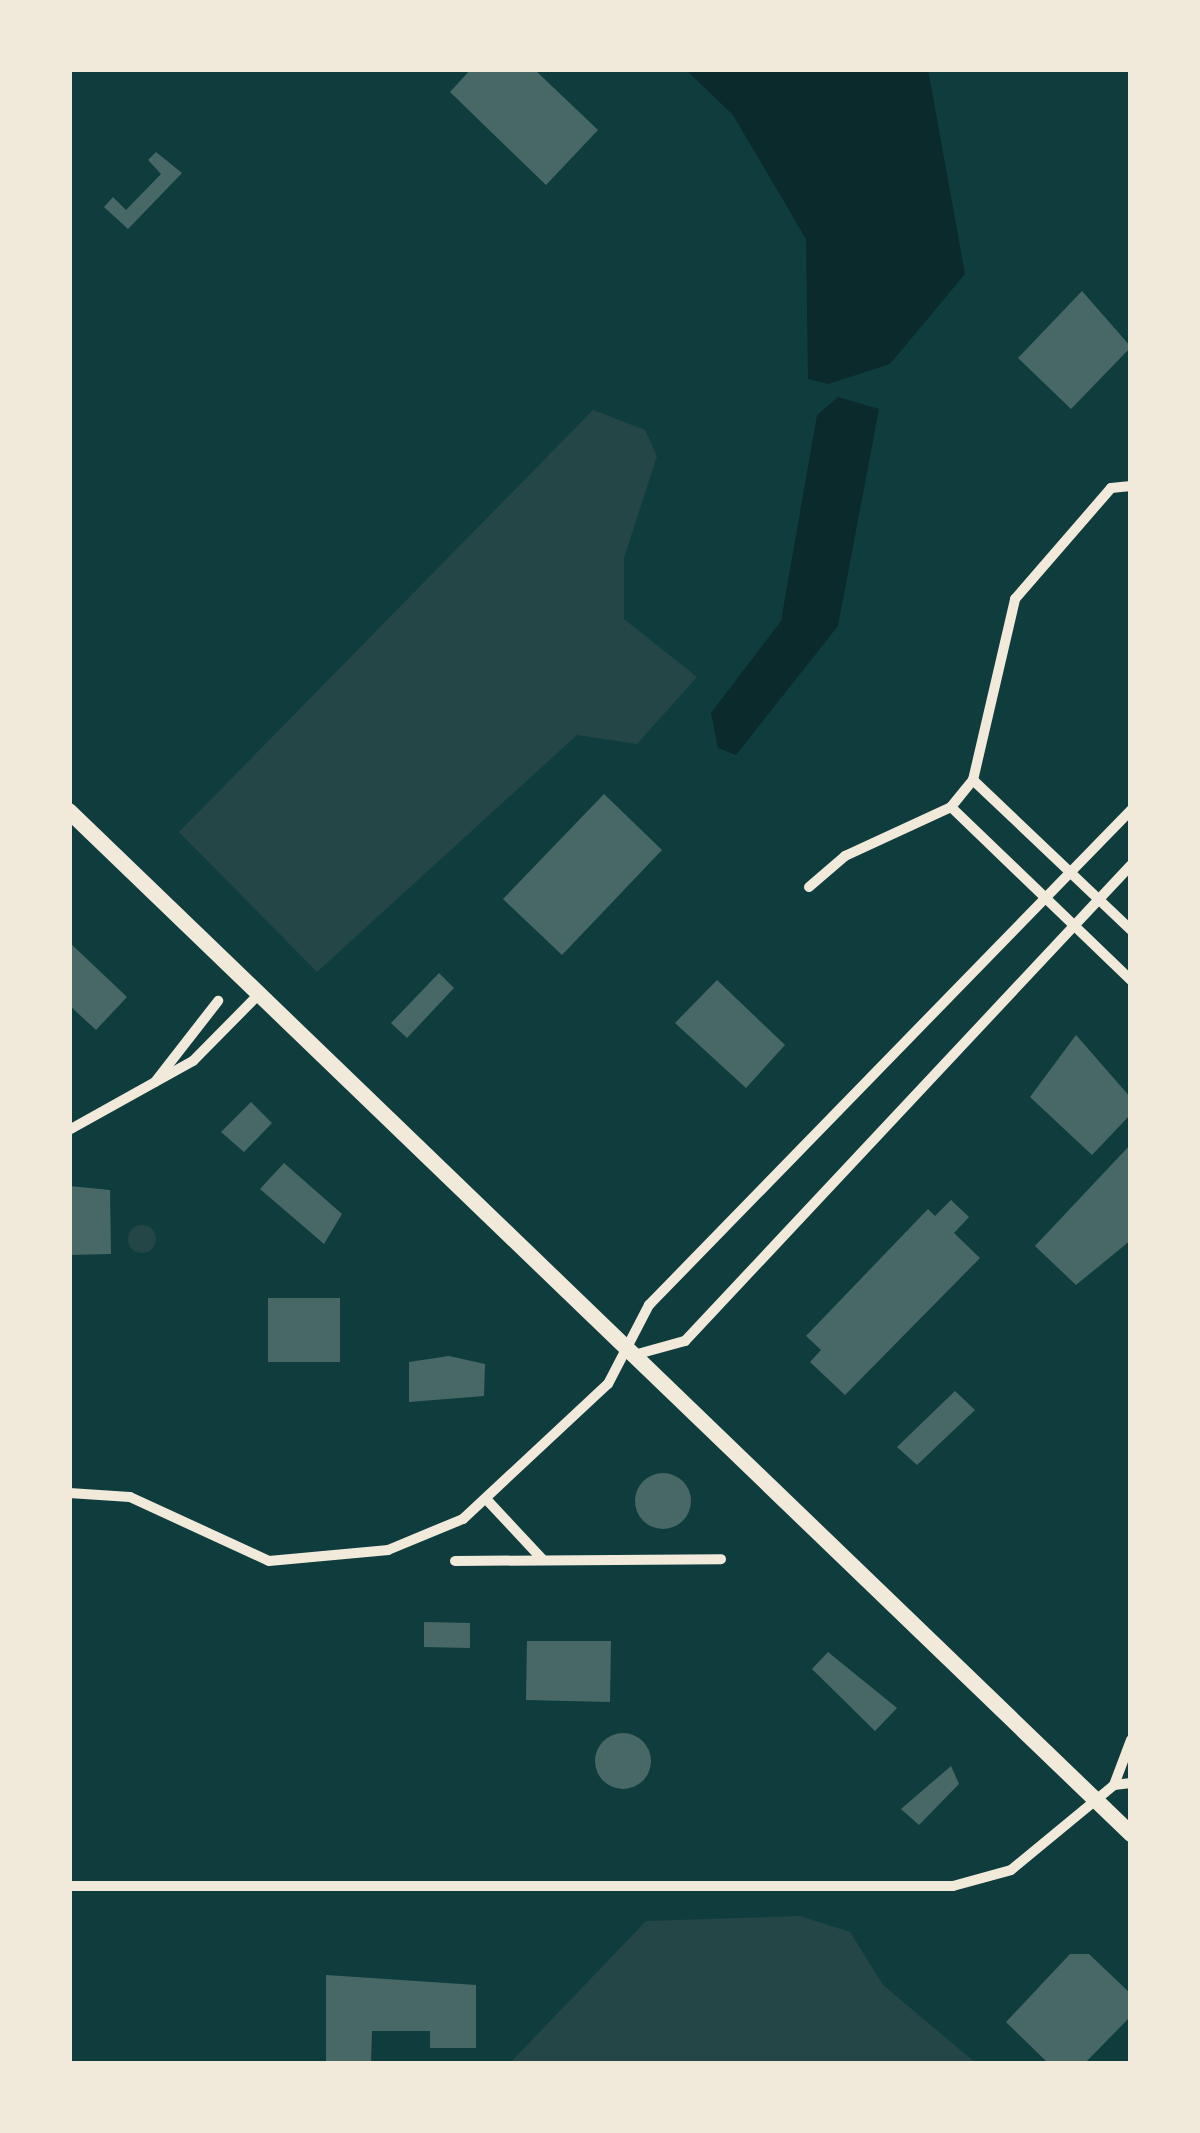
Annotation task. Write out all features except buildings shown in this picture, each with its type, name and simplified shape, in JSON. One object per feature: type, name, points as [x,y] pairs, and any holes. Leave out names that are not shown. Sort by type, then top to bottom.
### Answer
[{"type":"main road","points":[[69,811],[1131,1834]]},
{"type":"street","points":[[809,887],[845,856],[951,807],[973,780],[1015,599],[1112,488],[1131,486]]},
{"type":"street","points":[[973,780],[1131,930]]},
{"type":"street","points":[[951,807],[1131,980]]},
{"type":"street","points":[[69,1493],[130,1497],[269,1561],[388,1550],[488,1501],[630,1356],[649,1305],[1044,893],[1131,810]]},
{"type":"street","points":[[630,1356],[685,1341],[1131,865]]},
{"type":"street","points":[[69,1130],[193,1061],[259,994]]},
{"type":"street","points":[[154,1083],[218,1001]]},
{"type":"street","points":[[488,1501],[548,1562]]},
{"type":"street","points":[[455,1561],[721,1559]]},
{"type":"street","points":[[69,1886],[953,1886],[1011,1870],[1097,1801],[1114,1785],[1131,1740]]},
{"type":"street","points":[[1114,1785],[1131,1783]]},
{"type":"shaded area","points":[[685,69],[928,69],[965,274],[890,364],[828,384],[808,379],[806,239],[733,115]]},
{"type":"shaded area","points":[[838,397],[879,409],[838,626],[736,755],[718,748],[711,713],[781,621],[817,415]]},
{"type":"shaded area","points":[[593,410],[645,430],[657,456],[624,558],[624,619],[697,677],[637,744],[577,735],[317,972],[179,832]]},
{"type":"shaded area","points":[[142,1225],[152,1229],[156,1239],[152,1249],[142,1253],[132,1249],[128,1239],[132,1229]]},
{"type":"shaded area","points":[[800,1916],[850,1932],[883,1985],[977,2064],[509,2064],[646,1921]]}]
